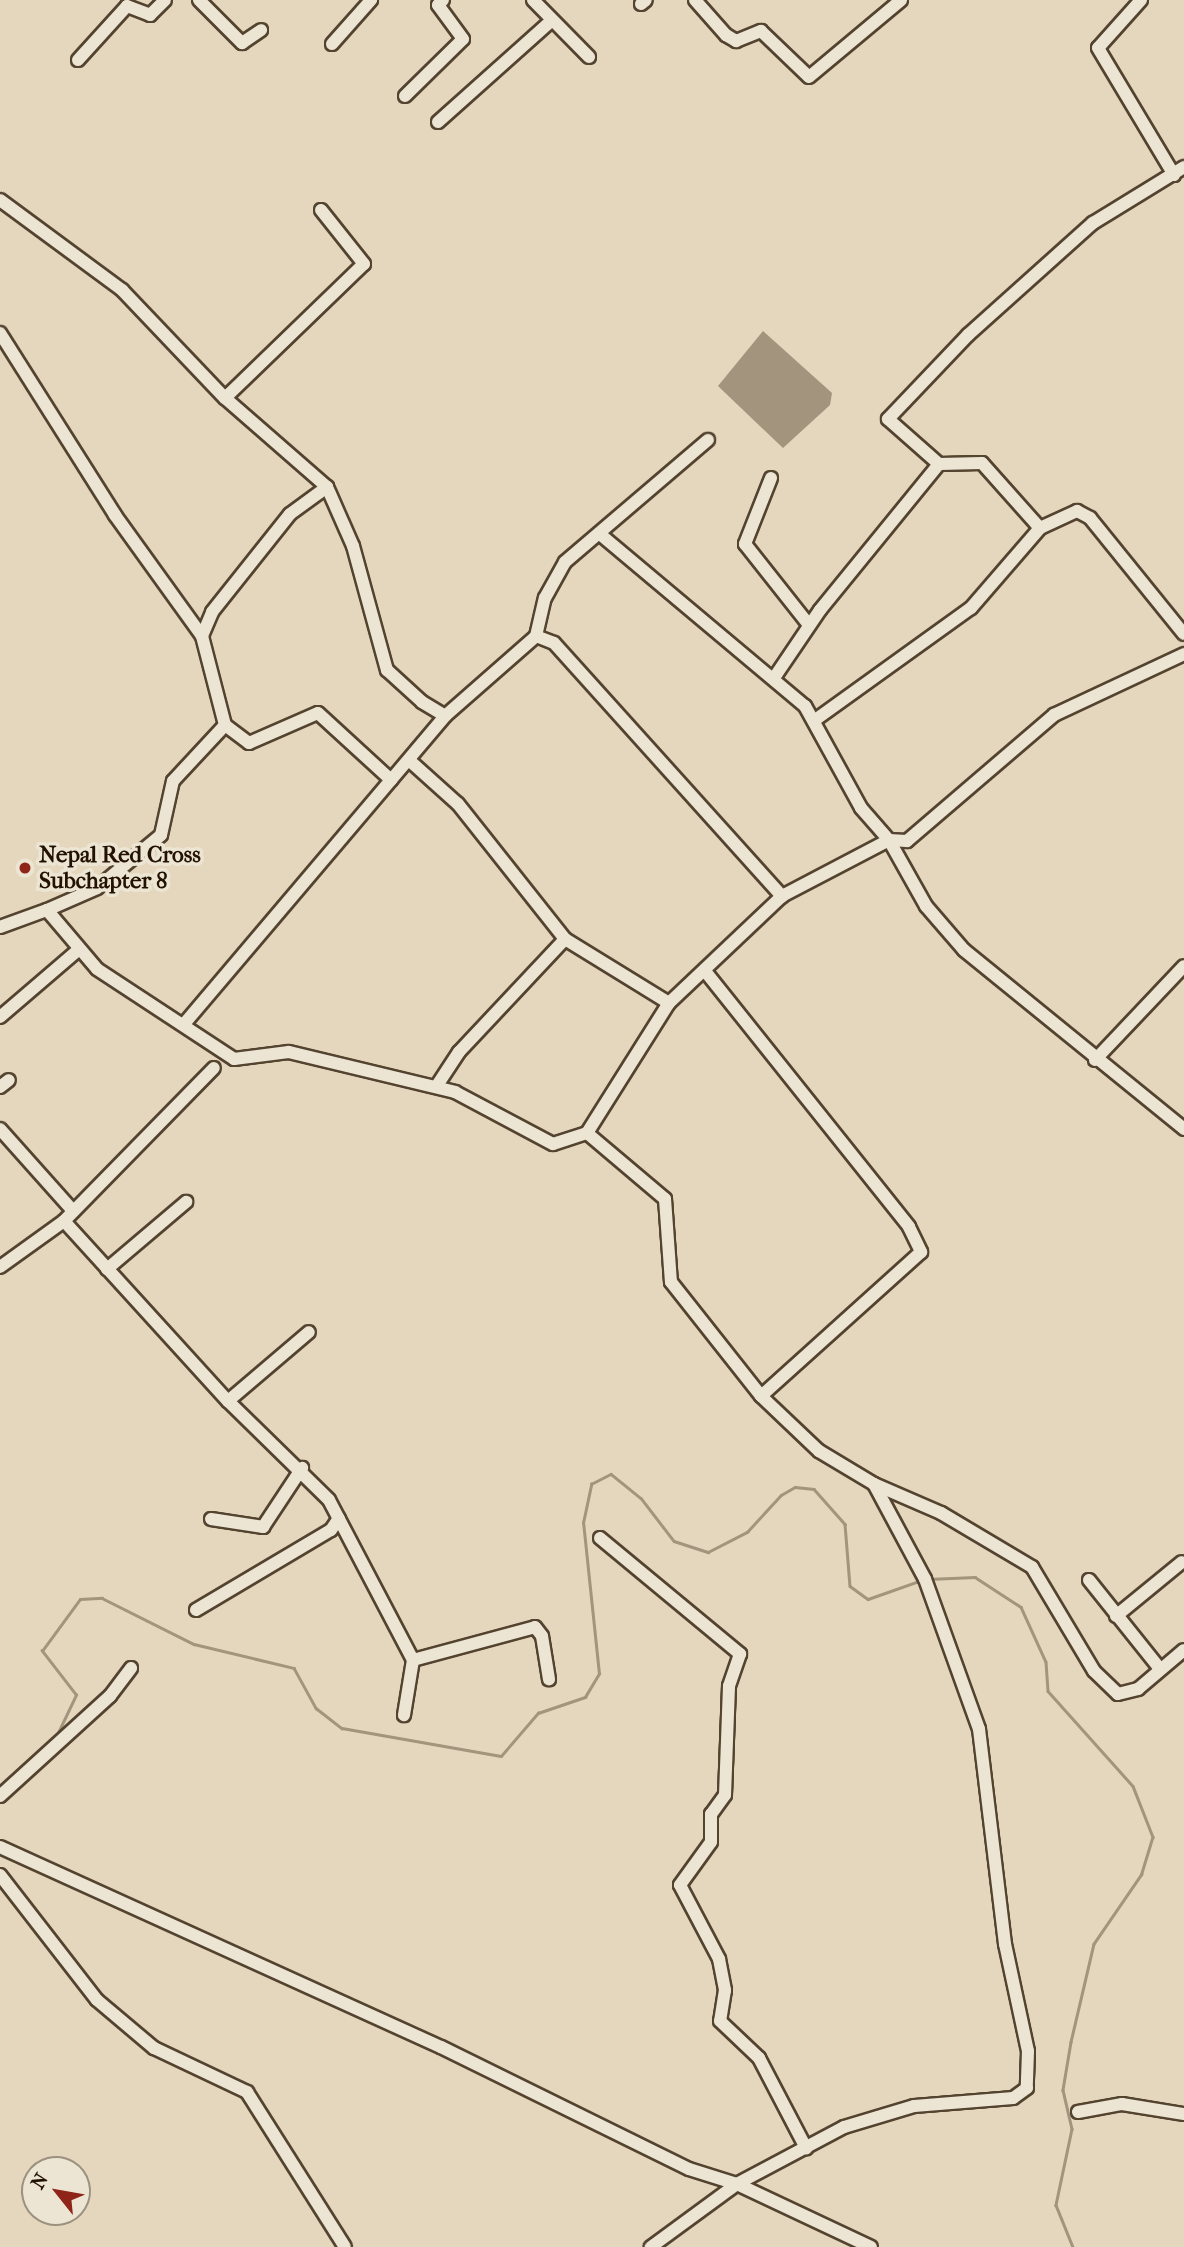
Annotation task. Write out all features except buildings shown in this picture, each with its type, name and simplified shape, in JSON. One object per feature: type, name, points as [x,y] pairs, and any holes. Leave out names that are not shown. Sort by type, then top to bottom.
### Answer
[{"type":"street","points":[[78,60],[127,6],[150,15],[165,0]]},
{"type":"street","points":[[199,0],[242,43],[261,30]]},
{"type":"street","points":[[332,44],[371,0]]},
{"type":"street","points":[[405,96],[464,39],[438,5],[443,0]]},
{"type":"street","points":[[695,0],[726,35],[736,41],[761,31],[809,77],[901,0]]},
{"type":"street","points":[[1040,528],[982,463],[939,464],[888,419],[968,335],[1093,223],[1179,171],[1098,48],[1141,0]]},
{"type":"street","points":[[539,2],[551,20],[589,57]]},
{"type":"street","points":[[438,122],[551,20]]},
{"type":"street","points":[[0,200],[122,290],[225,398],[327,487],[353,546],[387,670],[422,702],[445,716]]},
{"type":"street","points":[[225,398],[364,264],[321,210]]},
{"type":"street","points":[[0,332],[115,515],[202,636],[225,725],[249,743],[318,713],[391,780]]},
{"type":"street","points":[[184,1024],[410,761],[430,730],[536,636],[545,598],[565,562],[601,535],[708,440]]},
{"type":"street","points":[[776,675],[809,625],[939,464]]},
{"type":"street","points":[[771,478],[745,544],[809,625]]},
{"type":"street","points":[[202,636],[247,563],[290,514],[327,487]]},
{"type":"street","points":[[815,720],[971,608],[1040,528],[1077,511],[1090,518],[1184,634]]},
{"type":"street","points":[[601,535],[735,649],[776,675],[815,720],[861,808],[889,840],[926,906],[964,950],[1095,1060],[1184,1129]]},
{"type":"street","points":[[536,636],[554,643],[782,896]]},
{"type":"street","points":[[47,910],[77,951],[130,995],[184,1024],[229,1055],[289,1052],[436,1087],[501,1112],[553,1144],[587,1133],[669,1003],[782,896],[889,840],[907,841],[921,833],[1020,739],[1054,715],[1184,654]]},
{"type":"street","points":[[422,702],[430,730]]},
{"type":"street","points":[[0,927],[97,888],[161,835],[173,781],[225,725]]},
{"type":"street","points":[[410,761],[458,804],[565,939],[669,1003]]},
{"type":"street","points":[[436,1087],[459,1052],[565,939]]},
{"type":"street","points":[[0,1017],[77,951]]},
{"type":"street","points":[[1095,1060],[1184,966]]},
{"type":"street","points":[[705,971],[909,1227],[921,1252],[761,1396]]},
{"type":"street","points":[[0,1267],[64,1221],[229,1055]]},
{"type":"street","points":[[0,1129],[73,1211]]},
{"type":"street","points":[[587,1133],[664,1199],[671,1282],[761,1396],[819,1451],[874,1483],[953,1519],[1032,1567],[1094,1671],[1118,1694],[1138,1689],[1184,1650]]},
{"type":"street","points":[[107,1269],[186,1202]]},
{"type":"street","points":[[64,1221],[228,1401],[302,1468],[339,1518],[413,1660],[404,1715]]},
{"type":"street","points":[[228,1401],[309,1332]]},
{"type":"street","points":[[211,1519],[263,1527],[302,1468]]},
{"type":"street","points":[[651,2247],[737,2184],[844,2127],[914,2106],[1013,2098],[1027,2088],[1028,2051],[1005,1944],[979,1729],[928,1587],[874,1483]]},
{"type":"street","points":[[196,1610],[339,1518]]},
{"type":"street","points":[[600,1538],[740,1654],[729,1686],[725,1795],[711,1814],[711,1842],[680,1885],[719,1959],[725,1990],[720,2021],[759,2058],[806,2148]]},
{"type":"street","points":[[1116,1616],[1182,1562]]},
{"type":"street","points":[[1089,1580],[1160,1669]]},
{"type":"street","points":[[413,1660],[535,1627],[542,1636],[549,1679]]},
{"type":"street","points":[[0,1796],[110,1696],[131,1668]]},
{"type":"street","points":[[0,1847],[452,2052],[689,2169],[737,2184],[871,2247]]},
{"type":"street","points":[[0,1875],[96,2000],[154,2048],[247,2092],[345,2247]]},
{"type":"street","points":[[1078,2112],[1122,2104],[1184,2114]]},
{"type":"shaded area","points":[[763,331],[832,393],[830,405],[783,448],[718,386]]},
{"type":"waterway","points":[[55,1739],[76,1695],[42,1651],[80,1599],[102,1598],[194,1644],[294,1668],[316,1708],[342,1728],[501,1756],[538,1713],[585,1697],[599,1674],[583,1523],[591,1484],[611,1474],[641,1498],[674,1541],[708,1552],[747,1532],[781,1495],[795,1487],[814,1489],[845,1524],[850,1586],[868,1599],[922,1580]]},
{"type":"waterway","points":[[928,1579],[975,1577],[1021,1607],[1046,1662],[1048,1691],[1133,1786],[1153,1837],[1142,1874],[1094,1944],[1071,2042],[1063,2090],[1072,2129],[1056,2205],[1073,2247]]},
{"type":"waterway","points":[[0,1786],[43,1750]]},
{"type":"place","name":"Nepal Red Cross Subchapter 8","points":[[25,868]]}]
